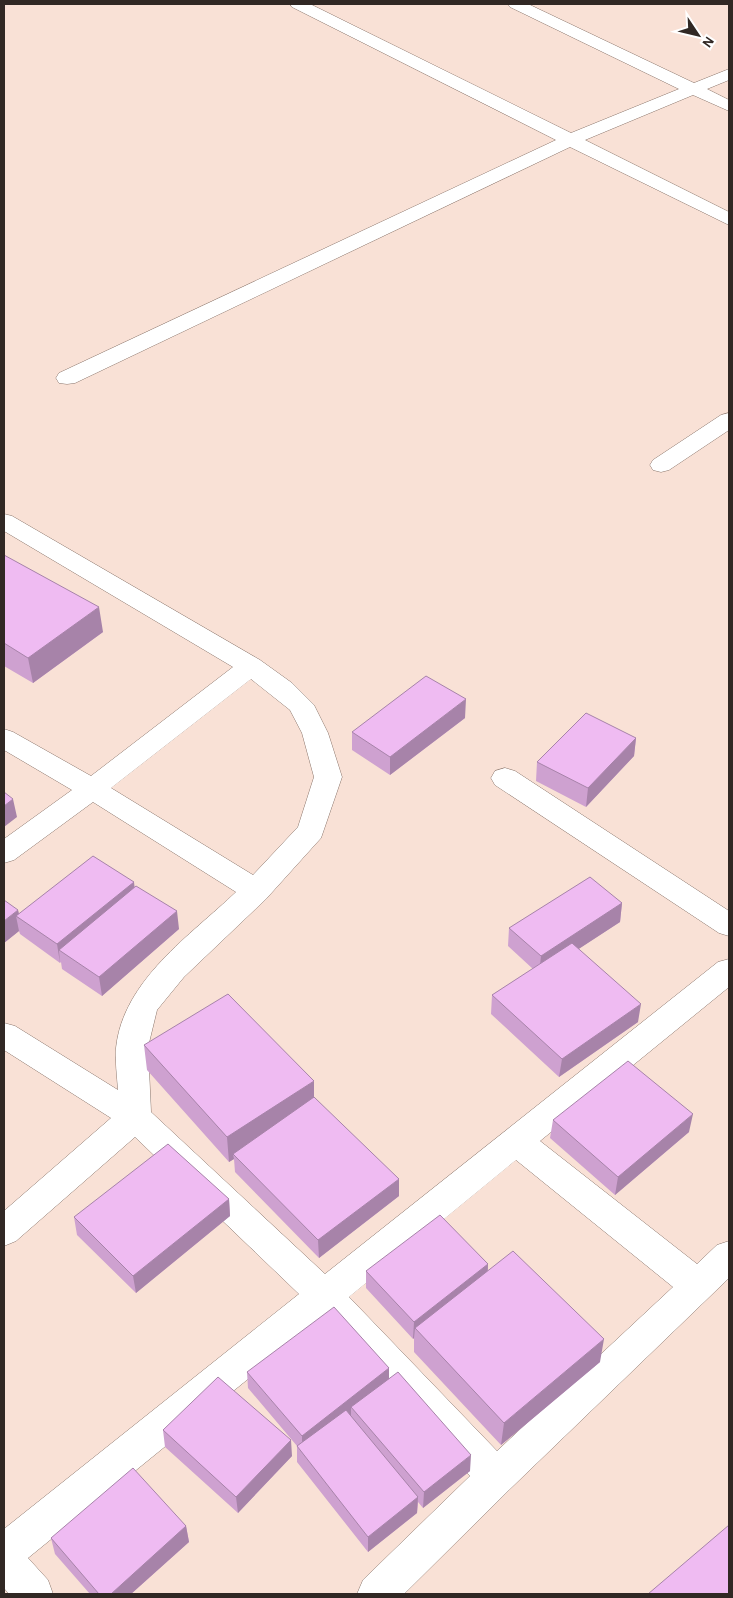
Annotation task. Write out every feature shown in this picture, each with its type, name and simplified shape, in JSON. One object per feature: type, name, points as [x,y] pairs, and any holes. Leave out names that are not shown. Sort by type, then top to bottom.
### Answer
[{"type":"street","points":[[298,4],[729,219]]},
{"type":"street","points":[[516,4],[729,106]]},
{"type":"street","points":[[67,378],[570,140],[729,74]]},
{"type":"street","points":[[661,464],[729,420]]},
{"type":"street","points":[[4,521],[251,666],[283,689],[301,705],[315,733],[328,777],[311,831],[256,891],[173,969],[143,1006],[132,1047],[135,1117]]},
{"type":"street","points":[[4,853],[92,789],[251,666]]},
{"type":"street","points":[[4,738],[92,789],[256,891]]},
{"type":"street","points":[[504,778],[729,925]]},
{"type":"street","points":[[4,1553],[729,970]]},
{"type":"street","points":[[4,1035],[135,1117],[324,1295],[496,1477]]},
{"type":"street","points":[[4,1231],[135,1117]]},
{"type":"street","points":[[516,1141],[698,1286]]},
{"type":"street","points":[[377,1594],[496,1477],[729,1256]]},
{"type":"street","points":[[4,1558],[34,1594]]},
{"type":"building","points":[[4,555],[99,607],[28,658],[4,643]]},
{"type":"building","points":[[426,676],[466,699],[390,757],[352,732]]},
{"type":"building","points":[[586,713],[636,738],[588,788],[537,762]]},
{"type":"building","points":[[4,792],[13,799],[4,806]]},
{"type":"building","points":[[93,856],[134,882],[57,944],[16,916]]},
{"type":"building","points":[[590,877],[622,903],[541,956],[509,928]]},
{"type":"building","points":[[136,886],[177,911],[99,977],[59,950]]},
{"type":"building","points":[[4,900],[18,910],[4,921]]},
{"type":"building","points":[[572,943],[641,1004],[562,1059],[492,995]]},
{"type":"building","points":[[228,994],[314,1081],[227,1137],[144,1045]]},
{"type":"building","points":[[628,1061],[693,1114],[618,1177],[553,1120]]},
{"type":"building","points":[[314,1097],[399,1179],[318,1240],[233,1154]]},
{"type":"building","points":[[168,1144],[229,1199],[133,1276],[74,1217]]},
{"type":"building","points":[[440,1215],[488,1264],[414,1322],[366,1271]]},
{"type":"building","points":[[513,1251],[604,1339],[504,1423],[415,1328]]},
{"type":"building","points":[[334,1307],[389,1368],[302,1436],[247,1372]]},
{"type":"building","points":[[398,1372],[471,1455],[424,1492],[351,1407]]},
{"type":"building","points":[[218,1377],[291,1440],[236,1497],[163,1430]]},
{"type":"building","points":[[346,1410],[418,1497],[368,1537],[297,1446]]},
{"type":"building","points":[[133,1468],[186,1526],[111,1594],[99,1594],[51,1538]]},
{"type":"building","points":[[729,1525],[729,1594],[648,1594]]}]
